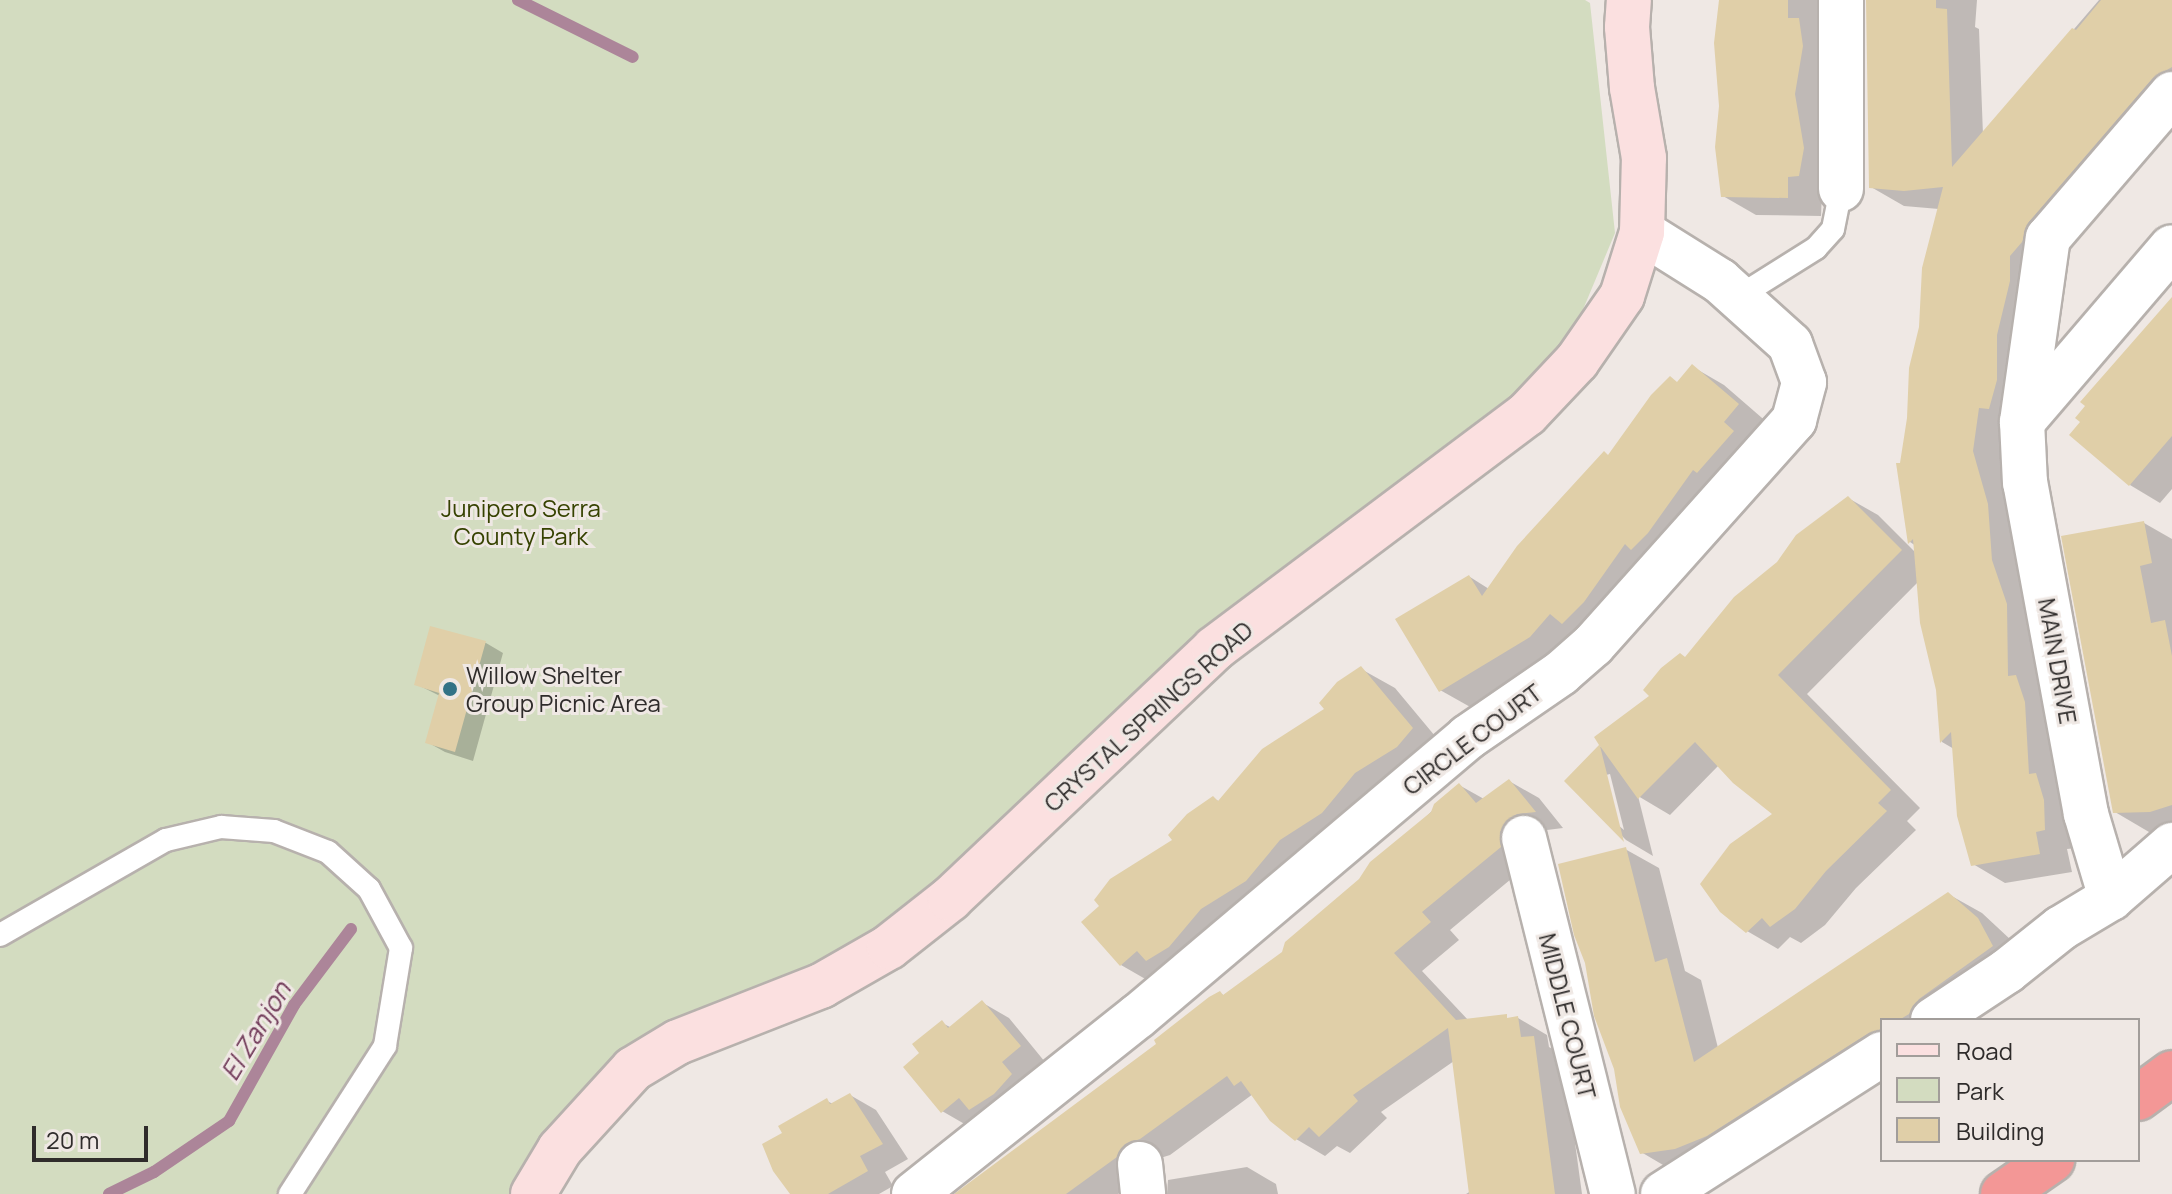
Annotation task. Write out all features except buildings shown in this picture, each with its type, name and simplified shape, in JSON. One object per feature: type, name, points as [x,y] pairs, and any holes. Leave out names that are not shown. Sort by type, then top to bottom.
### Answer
[{"type":"highway","points":[[2140,1097],[2172,1073]]},
{"type":"highway","points":[[2003,1194],[2049,1162]]},
{"type":"street","name":"CRYSTAL SPRINGS ROAD","points":[[533,1194],[560,1149],[633,1069],[678,1042],[821,986],[889,947],[950,899],[1214,649],[1527,414],[1577,361],[1622,296],[1642,232],[1644,158],[1632,88],[1627,27],[1629,0]]},
{"type":"street","points":[[1841,0],[1841,189]]},
{"type":"street","name":"MAIN DRIVE","points":[[2111,898],[2086,814],[2025,483],[2022,422],[2048,238],[2172,94]]},
{"type":"street","name":"CIRCLE COURT","points":[[914,1194],[1138,1016],[1468,737],[1561,673],[1593,645],[1794,420],[1804,382],[1790,344],[1720,281],[1642,232]]},
{"type":"street","points":[[2022,422],[2172,247]]},
{"type":"street","name":"MIDDLE COURT","points":[[1524,838],[1613,1194]]},
{"type":"street","points":[[1936,1018],[2007,971],[2061,928],[2111,898],[2172,845]]},
{"type":"street","points":[[1663,1194],[1880,1055]]},
{"type":"lane","points":[[1738,297],[1816,248],[1833,229],[1841,189]]},
{"type":"lane","points":[[0,935],[166,840],[221,827],[274,831],[328,852],[369,889],[401,948],[385,1046],[290,1194]]},
{"type":"green space","name":"Junipero Serra County Park","points":[[0,0],[1585,0],[1590,3],[1615,233],[1574,331],[1499,412],[860,955],[726,1001],[524,1194],[0,1194]]},
{"type":"waterway","points":[[518,0],[633,57]]},
{"type":"waterway","name":"El Zanjon","points":[[109,1194],[154,1172],[229,1121],[294,1005],[351,929]]},
{"type":"place","name":"Willow Shelter Group Picnic Area","points":[[450,689]]}]
